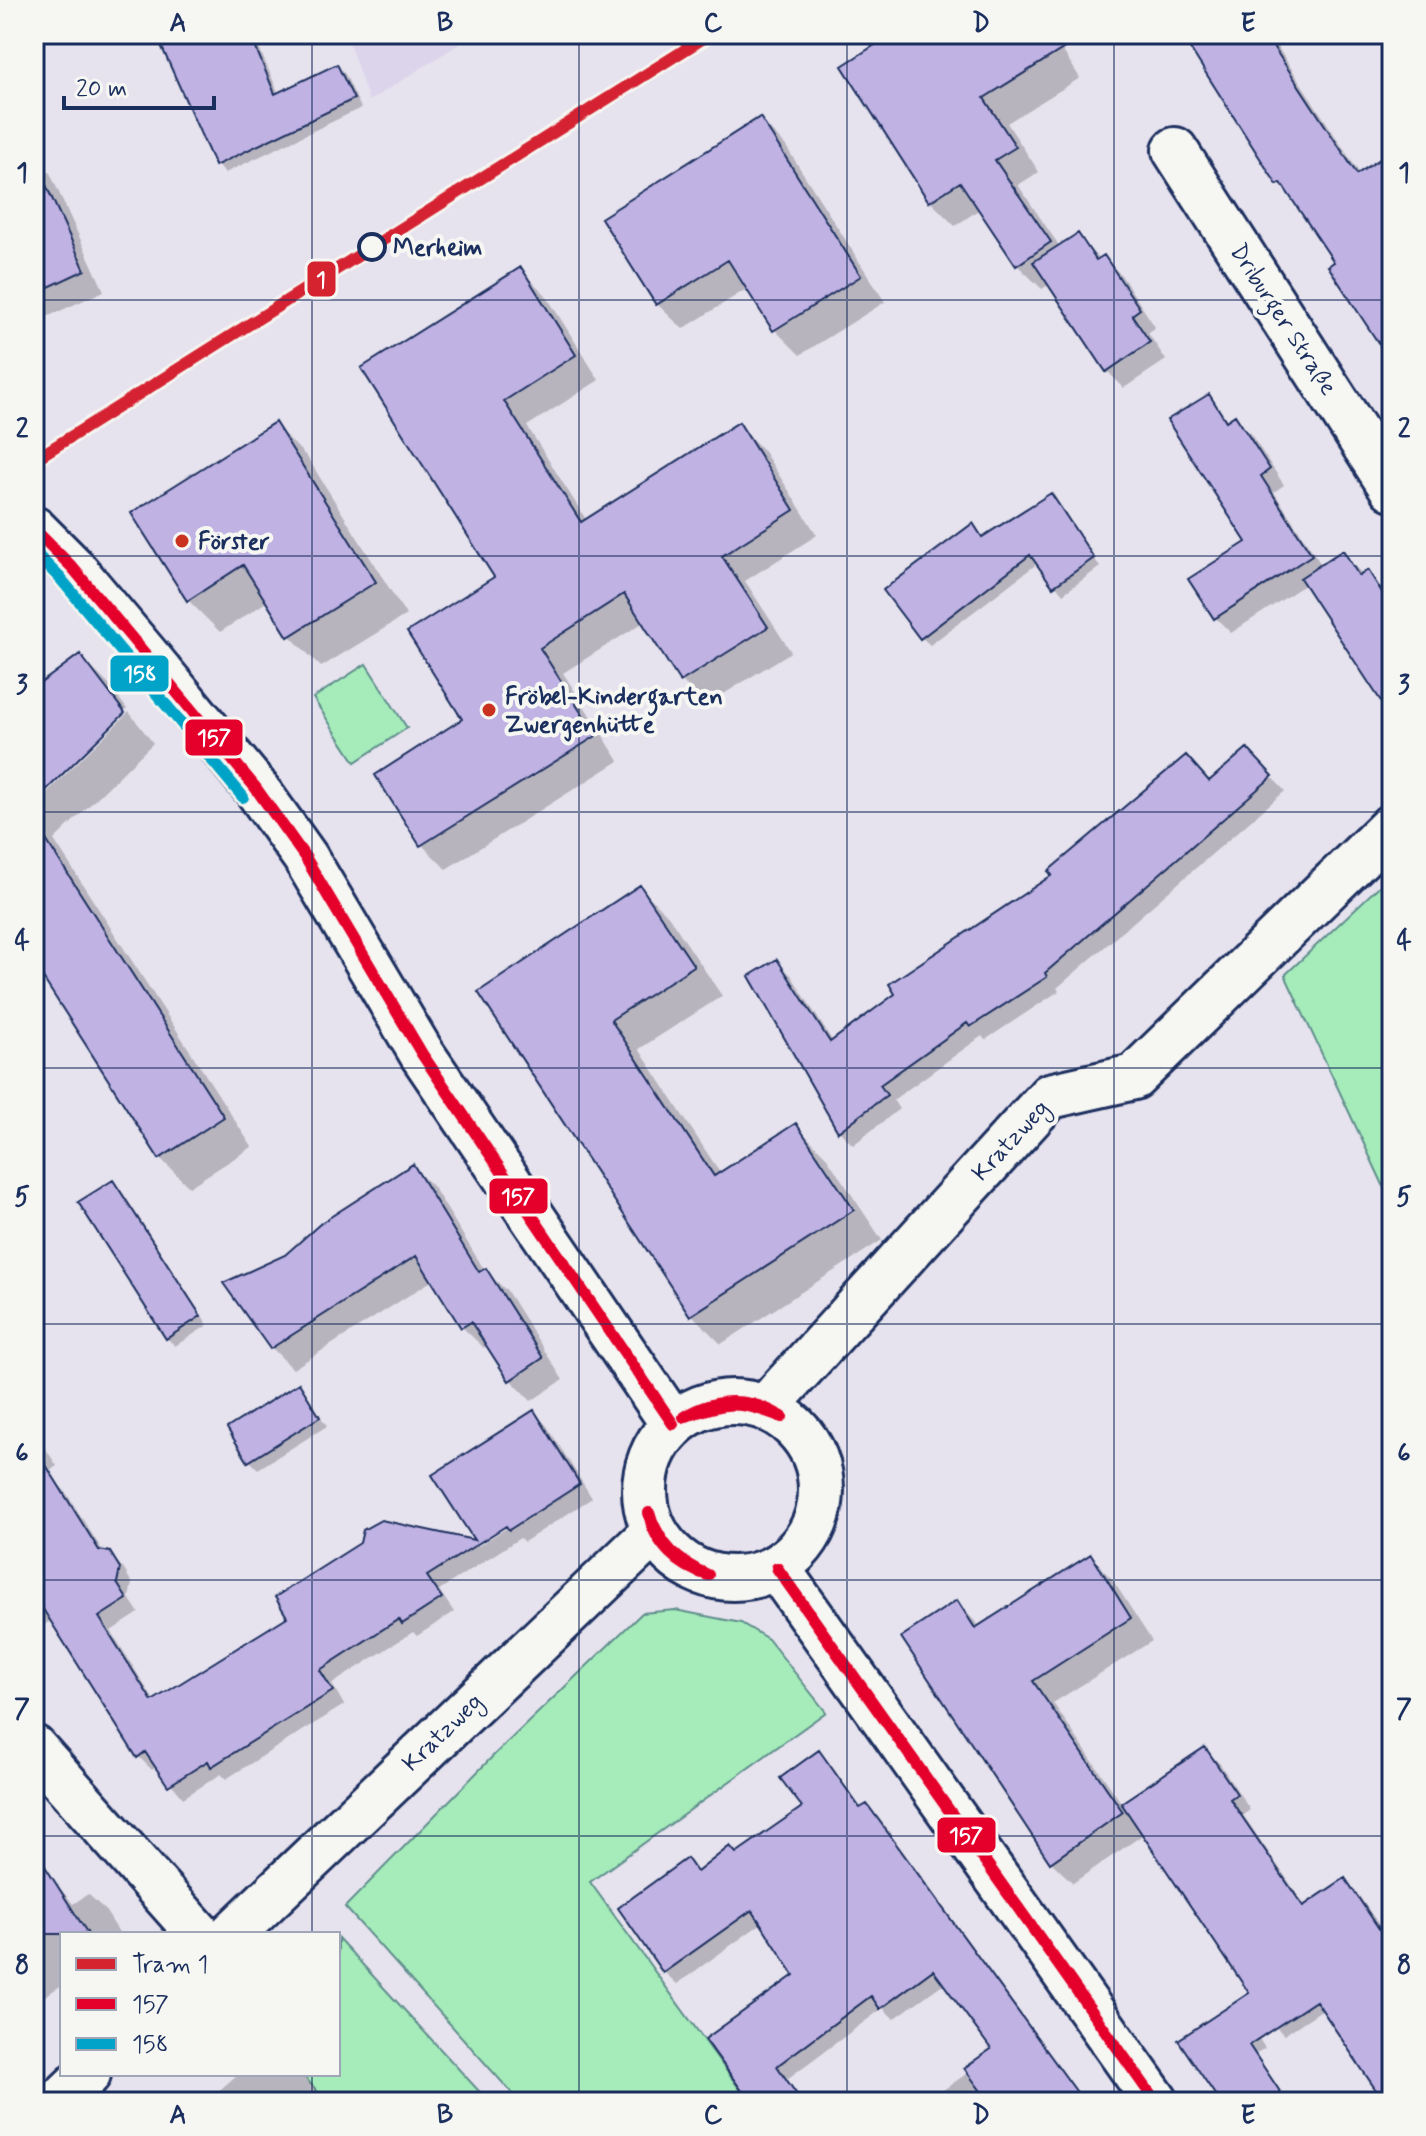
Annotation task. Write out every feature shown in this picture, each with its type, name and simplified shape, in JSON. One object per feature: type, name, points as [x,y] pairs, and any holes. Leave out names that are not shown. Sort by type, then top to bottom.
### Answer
[{"type":"street","name":"Driburger Straße","points":[[1175,150],[1392,488]]},
{"type":"street","points":[[34,529],[72,567],[160,672],[255,787],[305,857],[422,1054],[673,1424]]},
{"type":"street","name":"Kratzweg","points":[[766,1407],[1050,1096],[1134,1077],[1392,826]]},
{"type":"street","points":[[733,1401],[766,1407],[799,1430],[819,1465],[822,1504],[806,1541],[777,1568],[750,1578],[721,1579],[694,1571],[670,1555],[654,1532],[643,1499],[647,1465],[657,1443],[673,1424],[701,1407],[733,1401]]},
{"type":"street","name":"Kratzweg","points":[[234,1932],[654,1532]]},
{"type":"street","points":[[777,1568],[1156,2102]]},
{"type":"street","points":[[34,1748],[197,1932]]},
{"type":"street","points":[[59,2102],[86,2076]]},
{"type":"shaded area","points":[[346,34],[475,34],[369,101]]},
{"type":"green space","points":[[366,664],[407,728],[355,762],[313,698]]},
{"type":"green space","points":[[1392,874],[1392,1204],[1285,975]]},
{"type":"green space","points":[[675,1610],[741,1623],[768,1639],[826,1712],[590,1882],[749,2102],[520,2102],[345,1907],[495,1754],[642,1613]]},
{"type":"green space","points":[[340,1940],[489,2102],[327,2102],[304,2076],[340,2076]]},
{"type":"building","points":[[156,34],[250,34],[275,94],[337,64],[354,99],[215,166]]},
{"type":"building","points":[[892,34],[1087,34],[984,98],[1016,147],[995,160],[1051,242],[1016,266],[960,182],[929,202],[842,66]]},
{"type":"building","points":[[1181,34],[1265,34],[1357,174],[1392,151],[1392,364],[1328,266],[1334,262],[1281,183],[1277,185]]},
{"type":"building","points":[[760,117],[861,276],[773,331],[728,260],[656,305],[601,218]]},
{"type":"building","points":[[34,159],[85,270],[34,294]]},
{"type":"building","points":[[1078,233],[1096,260],[1104,255],[1140,309],[1132,315],[1150,342],[1106,372],[1033,262]]},
{"type":"building","points":[[521,267],[576,355],[504,401],[581,522],[739,422],[794,510],[722,556],[768,627],[680,682],[624,594],[540,648],[596,736],[420,846],[375,775],[462,719],[407,632],[494,577],[361,368]]},
{"type":"building","points":[[1209,394],[1226,421],[1235,415],[1270,469],[1261,476],[1312,555],[1214,619],[1188,579],[1246,542],[1167,420]]},
{"type":"building","points":[[275,422],[376,582],[288,637],[243,565],[187,601],[131,513]]},
{"type":"building","points":[[1051,493],[1094,558],[1053,587],[1030,555],[920,639],[883,590],[973,523],[982,537]]},
{"type":"building","points":[[1343,550],[1359,576],[1368,570],[1392,608],[1392,718],[1300,578]]},
{"type":"building","points":[[80,654],[125,713],[34,802],[34,688]]},
{"type":"building","points":[[1247,748],[1273,776],[1045,973],[1047,977],[970,1027],[967,1023],[880,1085],[887,1095],[838,1132],[749,976],[777,959],[830,1042],[895,994],[889,984],[1052,875],[1048,871],[1186,755],[1209,781]]},
{"type":"building","points":[[34,821],[224,1117],[159,1159],[34,964]]},
{"type":"building","points":[[640,885],[694,966],[611,1020],[714,1176],[796,1123],[854,1210],[690,1316],[478,992]]},
{"type":"building","points":[[413,1164],[479,1272],[486,1268],[543,1358],[509,1381],[471,1322],[461,1328],[416,1256],[270,1349],[223,1283],[285,1255],[321,1223]]},
{"type":"building","points":[[113,1180],[201,1316],[166,1339],[78,1202]]},
{"type":"building","points":[[299,1383],[320,1417],[248,1462],[227,1428]]},
{"type":"building","points":[[534,1410],[580,1484],[509,1530],[506,1526],[427,1576],[442,1598],[402,1624],[399,1619],[320,1670],[333,1691],[211,1767],[208,1761],[168,1786],[145,1752],[137,1758],[34,1595],[34,1446],[99,1550],[110,1552],[120,1568],[117,1583],[127,1599],[99,1617],[152,1701],[287,1617],[275,1597],[360,1543],[363,1530],[381,1520],[474,1540],[432,1475]]},
{"type":"building","points":[[1091,1554],[1131,1618],[1033,1681],[1123,1812],[1050,1863],[901,1637],[957,1600],[975,1628]]},
{"type":"building","points":[[1205,1747],[1237,1794],[1230,1799],[1303,1906],[1345,1878],[1392,1948],[1392,2102],[1384,2102],[1316,2001],[1249,2045],[1287,2102],[1220,2102],[1178,2040],[1249,1993],[1121,1803]]},
{"type":"building","points":[[819,1750],[860,1808],[867,1804],[1084,2102],[989,2102],[964,2068],[991,2049],[933,1970],[880,2009],[871,1996],[777,2066],[802,2102],[750,2102],[705,2039],[794,1975],[752,1910],[663,1973],[618,1908],[687,1858],[697,1872],[730,1846],[736,1853],[802,1807],[780,1778]]},
{"type":"building","points":[[34,1849],[87,1932],[34,1934]]},
{"type":"tram line","name":"1","points":[[34,460],[710,34]]},
{"type":"transit line","name":"157","points":[[34,529],[72,567],[151,661],[255,787],[305,857],[422,1054],[673,1424]]},
{"type":"transit line","name":"158","points":[[34,552],[60,578],[243,797]]},
{"type":"transit line","name":"157","points":[[684,1417],[709,1406],[733,1402],[757,1406],[782,1417]]},
{"type":"transit line","name":"157","points":[[684,1417],[723,1405],[743,1405],[782,1417]]},
{"type":"transit line","name":"157","points":[[649,1513],[658,1534],[671,1551],[708,1575]]},
{"type":"transit line","name":"157","points":[[649,1513],[662,1544],[678,1560],[708,1575]]},
{"type":"transit line","name":"157","points":[[777,1568],[1156,2102]]},
{"type":"place","name":"Merheim","points":[[372,247]]},
{"type":"place","name":"Förster","points":[[182,541]]},
{"type":"place","name":"Fröbel-Kindergarten Zwergenhütte","points":[[489,710]]}]
